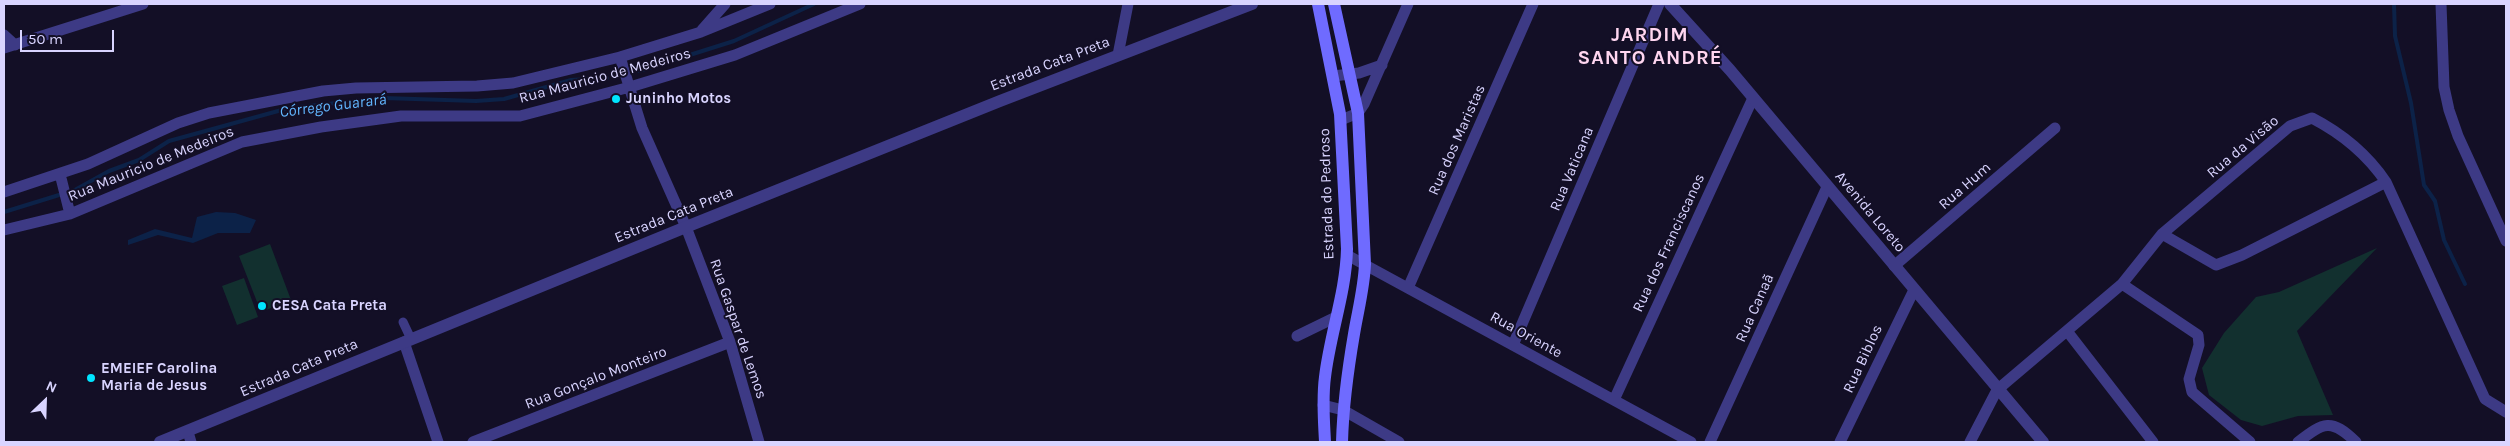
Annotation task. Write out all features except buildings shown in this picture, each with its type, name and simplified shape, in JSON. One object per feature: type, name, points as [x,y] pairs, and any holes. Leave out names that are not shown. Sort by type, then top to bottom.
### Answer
[{"type":"main road","name":"Estrada do Pedroso","points":[[1318,4],[1341,120],[1347,255],[1346,272],[1325,378],[1323,405],[1325,442]]},
{"type":"main road","points":[[1334,4],[1358,113],[1365,264],[1364,283],[1354,334],[1343,410],[1342,442]]},
{"type":"street","points":[[4,35],[9,46],[143,4]]},
{"type":"street","points":[[701,32],[725,4]]},
{"type":"street","points":[[740,4],[752,11]]},
{"type":"street","points":[[4,192],[88,164],[178,123],[210,113],[323,91],[348,88],[418,85],[477,86],[513,83],[620,57],[701,32],[770,4]]},
{"type":"street","name":"Rua Mauricio de Medeiros","points":[[4,230],[70,214],[242,142],[321,127],[393,117],[520,116],[630,87],[735,55],[860,4]]},
{"type":"street","points":[[1118,55],[1128,4]]},
{"type":"street","name":"Estrada Cata Preta","points":[[1202,22],[1227,4]]},
{"type":"street","name":"Estrada Cata Preta","points":[[160,442],[189,437],[407,341],[686,227],[1118,55],[1252,4]]},
{"type":"street","points":[[1341,120],[1358,113],[1371,92],[1408,4]]},
{"type":"street","name":"Rua dos Maristas","points":[[1408,288],[1533,4]]},
{"type":"street","name":"Rua Vaticana","points":[[1513,345],[1659,4]]},
{"type":"street","name":"Avenida Loreto","points":[[1670,4],[1753,98],[1997,390],[2043,442]]},
{"type":"street","points":[[2441,4],[2444,87],[2449,110],[2458,136],[2506,241]]},
{"type":"street","name":"Rua Gaspar de Lemos","points":[[620,57],[642,128],[686,227],[730,342],[759,442]]},
{"type":"street","points":[[1333,76],[1373,70],[1382,65]]},
{"type":"street","name":"Rua dos Franciscanos","points":[[1614,400],[1753,98]]},
{"type":"street","name":"Rua da Visão","points":[[1997,390],[2122,284],[2162,234],[2290,126],[2312,118],[2337,131],[2375,166],[2386,182],[2485,398],[2506,412]]},
{"type":"street","name":"Rua Hum","points":[[1894,266],[2055,128]]},
{"type":"street","points":[[60,174],[70,214]]},
{"type":"street","points":[[2162,234],[2216,265],[2242,255],[2386,182]]},
{"type":"street","name":"Rua Canaã","points":[[1710,442],[1827,187]]},
{"type":"street","name":"Rua Oriente","points":[[1347,255],[1691,442]]},
{"type":"street","points":[[2122,284],[2198,335],[2199,345],[2189,379],[2192,392],[2250,442]]},
{"type":"street","name":"Rua Biblos","points":[[1840,442],[1914,290]]},
{"type":"street","points":[[1297,336],[1336,317]]},
{"type":"street","points":[[403,322],[438,442]]},
{"type":"street","points":[[2067,331],[2151,442]]},
{"type":"street","name":"Rua Gonçalo Monteiro","points":[[473,442],[730,342]]},
{"type":"street","points":[[1970,442],[1997,390]]},
{"type":"street","points":[[1323,405],[1343,410],[1399,442]]},
{"type":"street","points":[[2298,442],[2315,429],[2328,425],[2342,429],[2356,442]]},
{"type":"green space","points":[[270,244],[291,300],[261,312],[239,256]]},
{"type":"green space","points":[[2377,248],[2297,331],[2333,415],[2298,416],[2262,426],[2241,420],[2209,395],[2202,368],[2224,333],[2256,297],[2279,292]]},
{"type":"green space","points":[[244,278],[258,317],[237,325],[222,286]]},
{"type":"water","points":[[216,212],[235,213],[256,220],[250,233],[218,233],[193,243],[158,235],[128,245],[128,240],[155,229],[192,238],[197,217]]},
{"type":"waterway","name":"Córrego Guarará","points":[[639,71],[734,41],[814,4]]},
{"type":"waterway","points":[[2394,4],[2395,36],[2411,103],[2424,185],[2435,201],[2444,240],[2465,284]]},
{"type":"waterway","name":"Córrego Guarará","points":[[73,191],[109,171],[139,160],[169,141],[289,108],[384,98],[476,101],[504,99],[571,80],[607,78]]},
{"type":"waterway","name":"Córrego Guarará","points":[[4,212],[59,195]]},
{"type":"place","name":"Juninho Motos","points":[[616,99]]},
{"type":"place","name":"CESA Cata Preta","points":[[262,306]]},
{"type":"place","name":"EMEIEF Carolina Maria de Jesus","points":[[91,378]]},
{"type":"district","name":"JARDIM SANTO ANDRÉ","points":[[1650,46]]}]
